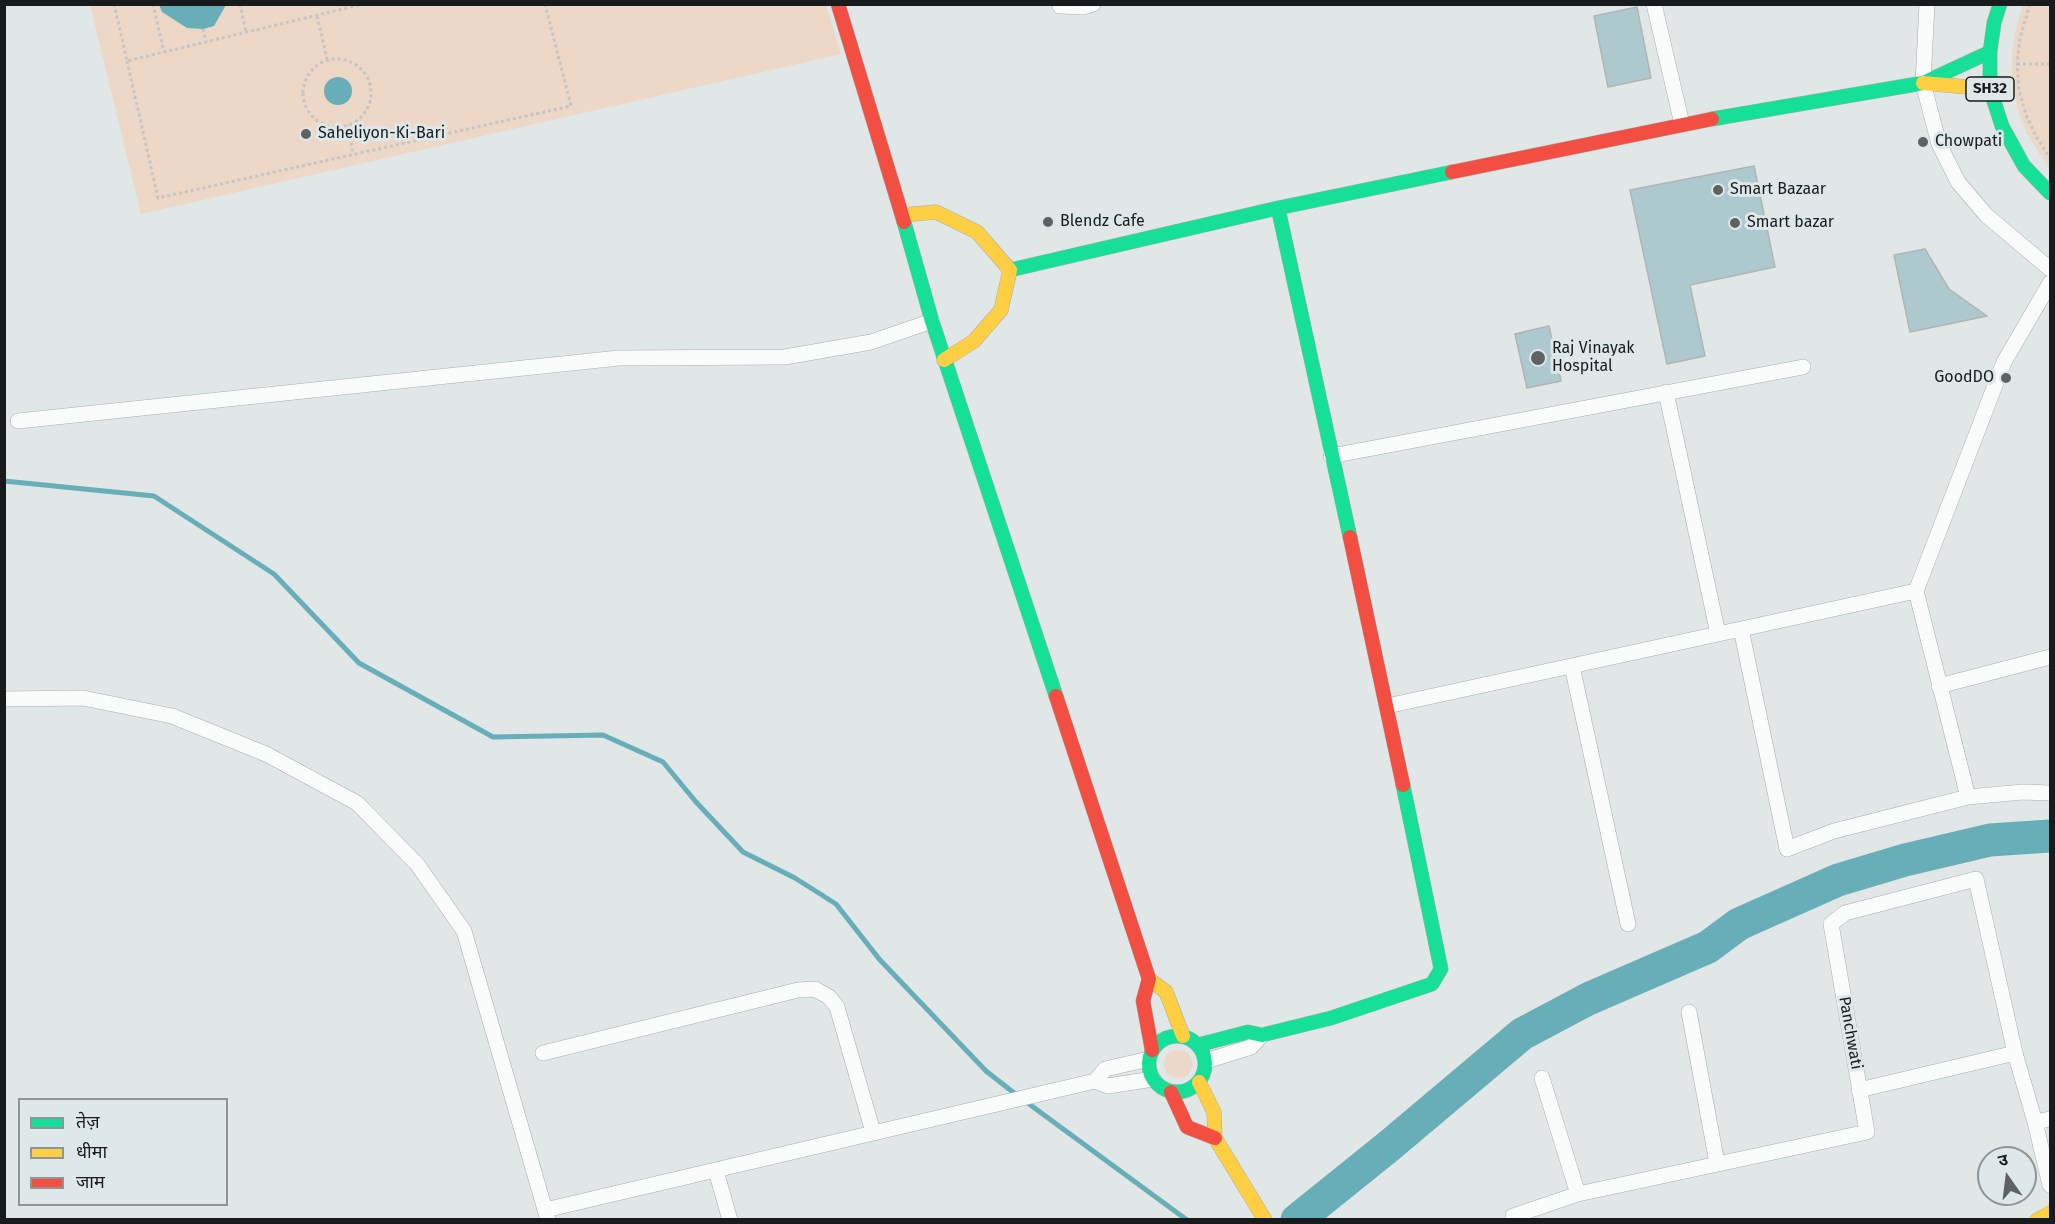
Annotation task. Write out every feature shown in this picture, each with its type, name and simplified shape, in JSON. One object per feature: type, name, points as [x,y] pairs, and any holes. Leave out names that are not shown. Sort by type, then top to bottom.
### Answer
[{"type":"street","points":[[838,4],[944,360],[1149,979],[1143,1001],[1151,1054],[1149,1066],[1153,1079],[1171,1092],[1186,1091],[1199,1082],[1206,1069],[1206,1061],[1198,1045],[1183,1036],[1165,1038],[1151,1054],[1105,1070],[1095,1081]]},
{"type":"street","points":[[1060,4],[1060,6],[1083,7],[1093,4]]},
{"type":"street","points":[[1654,4],[1682,124]]},
{"type":"street","points":[[1927,4],[1923,82],[1939,144],[1958,182],[1986,215],[2050,269]]},
{"type":"street","name":"SH32","points":[[2000,4],[1994,23],[1990,52],[1990,89],[2002,126],[2024,166],[2050,193]]},
{"type":"street","points":[[1010,270],[1278,208],[1682,124],[1923,82],[1990,52]]},
{"type":"street","points":[[1923,82],[1990,89]]},
{"type":"street","points":[[1198,1045],[1248,1032],[1262,1035],[1342,1014],[1432,984],[1441,969],[1387,706],[1278,208]]},
{"type":"street","points":[[902,215],[936,212],[977,232],[1010,270]]},
{"type":"street","points":[[944,360],[974,341],[1001,310],[1010,270]]},
{"type":"street","points":[[1968,797],[1916,591],[2004,362],[2050,283]]},
{"type":"street","points":[[18,421],[619,358],[785,357],[871,342],[932,321]]},
{"type":"street","points":[[1331,456],[1803,366]]},
{"type":"street","points":[[1666,392],[1718,634]]},
{"type":"street","points":[[1387,706],[1916,591]]},
{"type":"street","points":[[1741,629],[1787,849],[1834,831],[1968,797],[2023,792],[2050,793]]},
{"type":"street","points":[[1939,686],[2050,657]]},
{"type":"street","points":[[1572,666],[1628,924]]},
{"type":"street","points":[[4,699],[83,698],[172,716],[266,753],[357,803],[417,864],[464,931],[547,1215],[873,1132],[1095,1081],[1108,1086],[1153,1079]]},
{"type":"street","name":"Panchwati","points":[[1976,879],[2015,1053],[1859,1090],[1831,924],[1845,914],[1976,879]]},
{"type":"street","points":[[1149,979],[1166,992],[1183,1036]]},
{"type":"street","points":[[543,1053],[798,990],[815,989],[830,997],[837,1007],[873,1132]]},
{"type":"street","points":[[1689,1012],[1717,1163]]},
{"type":"street","points":[[1206,1061],[1251,1047],[1262,1035]]},
{"type":"street","points":[[2015,1053],[2043,1121],[2050,1185]]},
{"type":"street","points":[[1542,1078],[1578,1194]]},
{"type":"street","points":[[1199,1082],[1214,1112],[1215,1138],[1265,1220]]},
{"type":"street","points":[[1514,1218],[1578,1194],[1867,1132],[1859,1090]]},
{"type":"street","points":[[1171,1092],[1186,1127],[1215,1138]]},
{"type":"street","points":[[716,1171],[730,1220]]},
{"type":"street","points":[[2037,1220],[2050,1213]]},
{"type":"path","points":[[114,4],[158,198],[571,106],[545,4]]},
{"type":"path","points":[[153,4],[164,52]]},
{"type":"path","points":[[240,4],[246,33]]},
{"type":"path","points":[[128,61],[363,4]]},
{"type":"path","points":[[2030,4],[2019,38],[2017,64],[2019,90],[2026,115],[2050,158]]},
{"type":"path","points":[[317,16],[327,59]]},
{"type":"path","points":[[203,29],[206,42]]},
{"type":"path","points":[[339,58],[351,61],[360,67],[371,88],[371,100],[366,110],[348,125],[326,126],[316,121],[308,113],[303,103],[304,81],[309,71],[327,59],[339,58]]},
{"type":"path","points":[[2017,64],[2050,64]]},
{"type":"path","points":[[348,125],[353,154]]},
{"type":"shaded area","name":"Saheliyon-Ki-Bari","points":[[90,5],[826,5],[841,54],[141,214]]},
{"type":"shaded area","points":[[2023,5],[2050,5],[2050,168],[2026,132],[2017,107],[2012,81],[2012,54]]},
{"type":"shaded area","points":[[1178,1050],[1188,1054],[1192,1064],[1188,1074],[1178,1078],[1168,1074],[1164,1064],[1168,1054]]},
{"type":"water","points":[[159,5],[226,5],[214,26],[203,29],[187,28],[162,12]]},
{"type":"water","points":[[338,77],[348,81],[352,91],[348,101],[338,105],[328,101],[324,91],[328,81]]},
{"type":"building","points":[[1637,7],[1651,78],[1608,87],[1594,16]]},
{"type":"building","points":[[1754,166],[1775,267],[1690,285],[1705,356],[1667,364],[1630,190]]},
{"type":"building","points":[[1925,249],[1949,289],[1987,316],[1910,332],[1894,255]]},
{"type":"building","points":[[1549,326],[1561,381],[1527,388],[1515,334]]},
{"type":"waterway","points":[[4,481],[154,496],[274,574],[359,663],[493,737],[603,735],[663,762],[696,802],[743,852],[795,878],[836,904],[880,960],[986,1071],[1018,1096]]},
{"type":"waterway","points":[[1297,1220],[1522,1034],[1588,999],[1708,947],[1739,924],[1838,880],[1905,860],[1990,840],[2050,836]]},
{"type":"waterway","points":[[1025,1101],[1187,1220]]},
{"type":"traffic: fast","points":[[2000,4],[1994,23],[1990,52],[1990,89],[2002,126],[2024,166],[2050,193]]},
{"type":"traffic: fast","points":[[1712,119],[1923,83],[1990,52]]},
{"type":"traffic: fast","points":[[1010,270],[1278,208],[1452,172]]},
{"type":"traffic: fast","points":[[1278,208],[1350,537]]},
{"type":"traffic: fast","points":[[904,222],[932,321],[1056,696]]},
{"type":"traffic: fast","points":[[1198,1045],[1248,1032],[1262,1035],[1331,1018],[1432,984],[1441,969],[1403,785]]},
{"type":"traffic: fast","points":[[1171,1036],[1183,1036],[1193,1040],[1201,1048],[1205,1064],[1201,1080],[1193,1088],[1183,1092],[1171,1092],[1161,1088],[1153,1080],[1149,1070],[1149,1058],[1153,1048],[1161,1040],[1171,1036]]},
{"type":"traffic: slow","points":[[1923,83],[1990,89]]},
{"type":"traffic: slow","points":[[902,215],[936,212],[977,232],[1010,270],[1001,310],[974,341],[944,360]]},
{"type":"traffic: slow","points":[[1149,979],[1166,992],[1183,1036]]},
{"type":"traffic: slow","points":[[1199,1082],[1214,1112],[1215,1138],[1265,1220]]},
{"type":"traffic: slow","points":[[2037,1220],[2050,1213]]},
{"type":"traffic: jam","points":[[838,4],[904,222]]},
{"type":"traffic: jam","points":[[1452,172],[1712,119]]},
{"type":"traffic: jam","points":[[1350,537],[1403,785]]},
{"type":"traffic: jam","points":[[1056,696],[1149,979],[1143,1001],[1152,1050]]},
{"type":"traffic: jam","points":[[1171,1092],[1187,1127],[1215,1138]]},
{"type":"place","name":"Saheliyon-Ki-Bari","points":[[306,134]]},
{"type":"place","name":"Chowpati","points":[[1923,142]]},
{"type":"place","name":"Smart Bazaar","points":[[1718,190]]},
{"type":"place","name":"Blendz Cafe","points":[[1048,222]]},
{"type":"place","name":"Smart bazar","points":[[1735,223]]},
{"type":"place","name":"Raj Vinayak Hospital","points":[[1538,358]]},
{"type":"place","name":"GoodDO","points":[[2006,378]]}]
